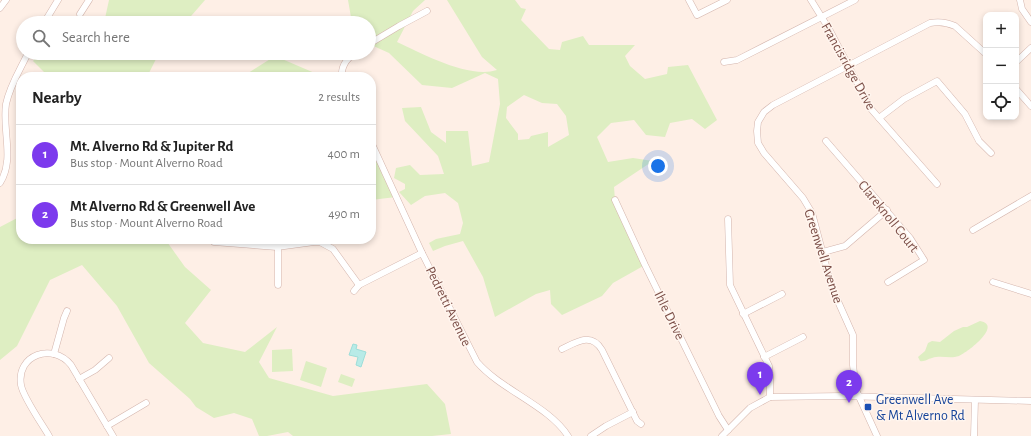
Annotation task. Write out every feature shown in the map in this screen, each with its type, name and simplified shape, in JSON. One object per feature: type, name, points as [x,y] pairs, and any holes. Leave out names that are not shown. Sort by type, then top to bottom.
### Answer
[{"type":"street","points":[[0,8],[6,0]]},
{"type":"street","points":[[48,16],[58,0]]},
{"type":"street","points":[[80,14],[89,0]]},
{"type":"street","points":[[689,0],[697,15],[727,0]]},
{"type":"street","name":"Francisridge Drive","points":[[812,0],[867,102],[937,184]]},
{"type":"street","points":[[724,62],[737,60],[855,0]]},
{"type":"street","points":[[1020,0],[1022,9],[1031,22]]},
{"type":"street","points":[[376,40],[427,11]]},
{"type":"street","name":"Greenwell Avenue","points":[[878,436],[859,397],[855,384],[852,335],[832,288],[815,219],[803,198],[764,153],[758,142],[757,127],[761,117],[773,104],[930,23],[940,22],[955,26],[983,51]]},
{"type":"street","points":[[1019,59],[1031,48]]},
{"type":"street","points":[[18,72],[24,60]]},
{"type":"street","points":[[343,72],[347,60]]},
{"type":"street","points":[[0,183],[7,166],[5,120],[8,95],[16,76]]},
{"type":"street","points":[[880,118],[904,99],[937,81],[965,114],[979,141],[991,153]]},
{"type":"street","points":[[1019,92],[1031,106]]},
{"type":"street","name":"Clareknoll Court","points":[[826,140],[910,238],[924,260],[888,282]]},
{"type":"street","name":"Pedretti Avenue","points":[[376,153],[422,253],[477,362],[487,372],[546,415],[568,436]]},
{"type":"street","points":[[974,230],[1031,196]]},
{"type":"street","name":"Ihle Drive","points":[[615,200],[719,416],[728,430]]},
{"type":"street","points":[[823,252],[845,246],[887,210]]},
{"type":"street","points":[[728,219],[729,279],[732,290],[770,372],[770,397]]},
{"type":"street","points":[[246,244],[278,246],[296,244]]},
{"type":"street","points":[[324,244],[333,249],[359,285]]},
{"type":"street","points":[[278,246],[278,284]]},
{"type":"street","points":[[354,291],[359,285],[422,253]]},
{"type":"street","points":[[993,282],[1031,294]]},
{"type":"street","points":[[743,314],[782,294]]},
{"type":"street","points":[[54,354],[64,318],[68,310]]},
{"type":"street","points":[[764,357],[803,338]]},
{"type":"street","points":[[562,349],[582,340],[590,340],[598,344],[633,412],[641,424]]},
{"type":"street","points":[[49,436],[21,387],[21,378],[24,366],[31,359],[43,353],[54,354],[68,362],[113,436]]},
{"type":"street","points":[[79,379],[95,370],[109,358]]},
{"type":"street","points":[[722,436],[750,408],[770,397],[859,397],[1031,401]]},
{"type":"street","points":[[974,436],[975,400]]},
{"type":"street","points":[[107,426],[146,403]]},
{"type":"street","points":[[591,436],[606,426],[633,412]]},
{"type":"green space","points":[[109,0],[205,0],[191,16],[106,16]]},
{"type":"green space","points":[[348,0],[425,0],[413,11],[397,42],[446,64],[473,71],[486,72],[497,70],[482,57],[447,0],[515,0],[521,8],[526,9],[521,20],[549,49],[560,50],[562,42],[583,36],[589,45],[635,45],[625,56],[630,66],[645,79],[667,74],[668,67],[688,65],[717,120],[705,129],[692,119],[670,123],[665,137],[646,135],[634,120],[611,123],[597,137],[608,162],[633,158],[653,161],[614,187],[615,200],[645,265],[613,283],[602,296],[562,315],[551,304],[550,290],[536,294],[495,317],[483,277],[463,241],[433,251],[429,243],[436,239],[460,234],[463,223],[458,203],[445,193],[425,196],[411,205],[399,192],[405,189],[405,184],[394,178],[396,168],[410,165],[420,175],[444,174],[438,156],[405,121],[402,108],[421,107],[431,132],[446,143],[446,131],[468,131],[472,166],[489,162],[500,104],[498,79],[485,73],[452,88],[422,85],[389,53],[376,47],[376,16],[351,16]],"holes":[[[524,95],[542,103],[557,104],[566,116],[569,135],[548,147],[548,132],[531,136],[529,139],[518,140],[518,134],[506,118],[507,107]]]},
{"type":"green space","points":[[156,60],[150,72],[44,72],[33,61]]},
{"type":"green space","points":[[269,60],[284,60],[312,72],[250,72]]},
{"type":"green space","points":[[376,153],[396,197],[376,199]]},
{"type":"green space","points":[[16,219],[16,244],[169,244],[185,267],[211,290],[185,323],[203,343],[245,352],[277,327],[259,362],[269,378],[333,396],[427,384],[445,404],[451,434],[432,436],[293,436],[288,432],[259,436],[252,419],[234,413],[214,418],[196,407],[190,399],[149,363],[117,306],[82,265],[50,280],[17,346],[0,360],[0,227]]},
{"type":"green space","points":[[980,321],[986,323],[988,328],[986,333],[976,344],[963,354],[956,357],[935,357],[925,361],[920,361],[918,357],[925,351],[928,343],[932,341],[940,342],[954,331]]},
{"type":"green space","points":[[292,349],[293,371],[272,372],[272,350]]},
{"type":"green space","points":[[306,361],[327,368],[321,387],[300,380]]},
{"type":"green space","points":[[341,374],[355,379],[352,387],[338,382]]},
{"type":"water","points":[[353,344],[357,345],[356,349],[366,352],[361,367],[356,365],[358,357],[349,355]]},
{"type":"place","name":"Mt. Alverno Rd & Jupiter Rd","points":[[760,395]]},
{"type":"place","name":"Mt Alverno Rd & Greenwell Ave","points":[[849,403]]},
{"type":"place","name":"Greenwell Ave & Mt Alverno Rd","points":[[868,407]]}]
